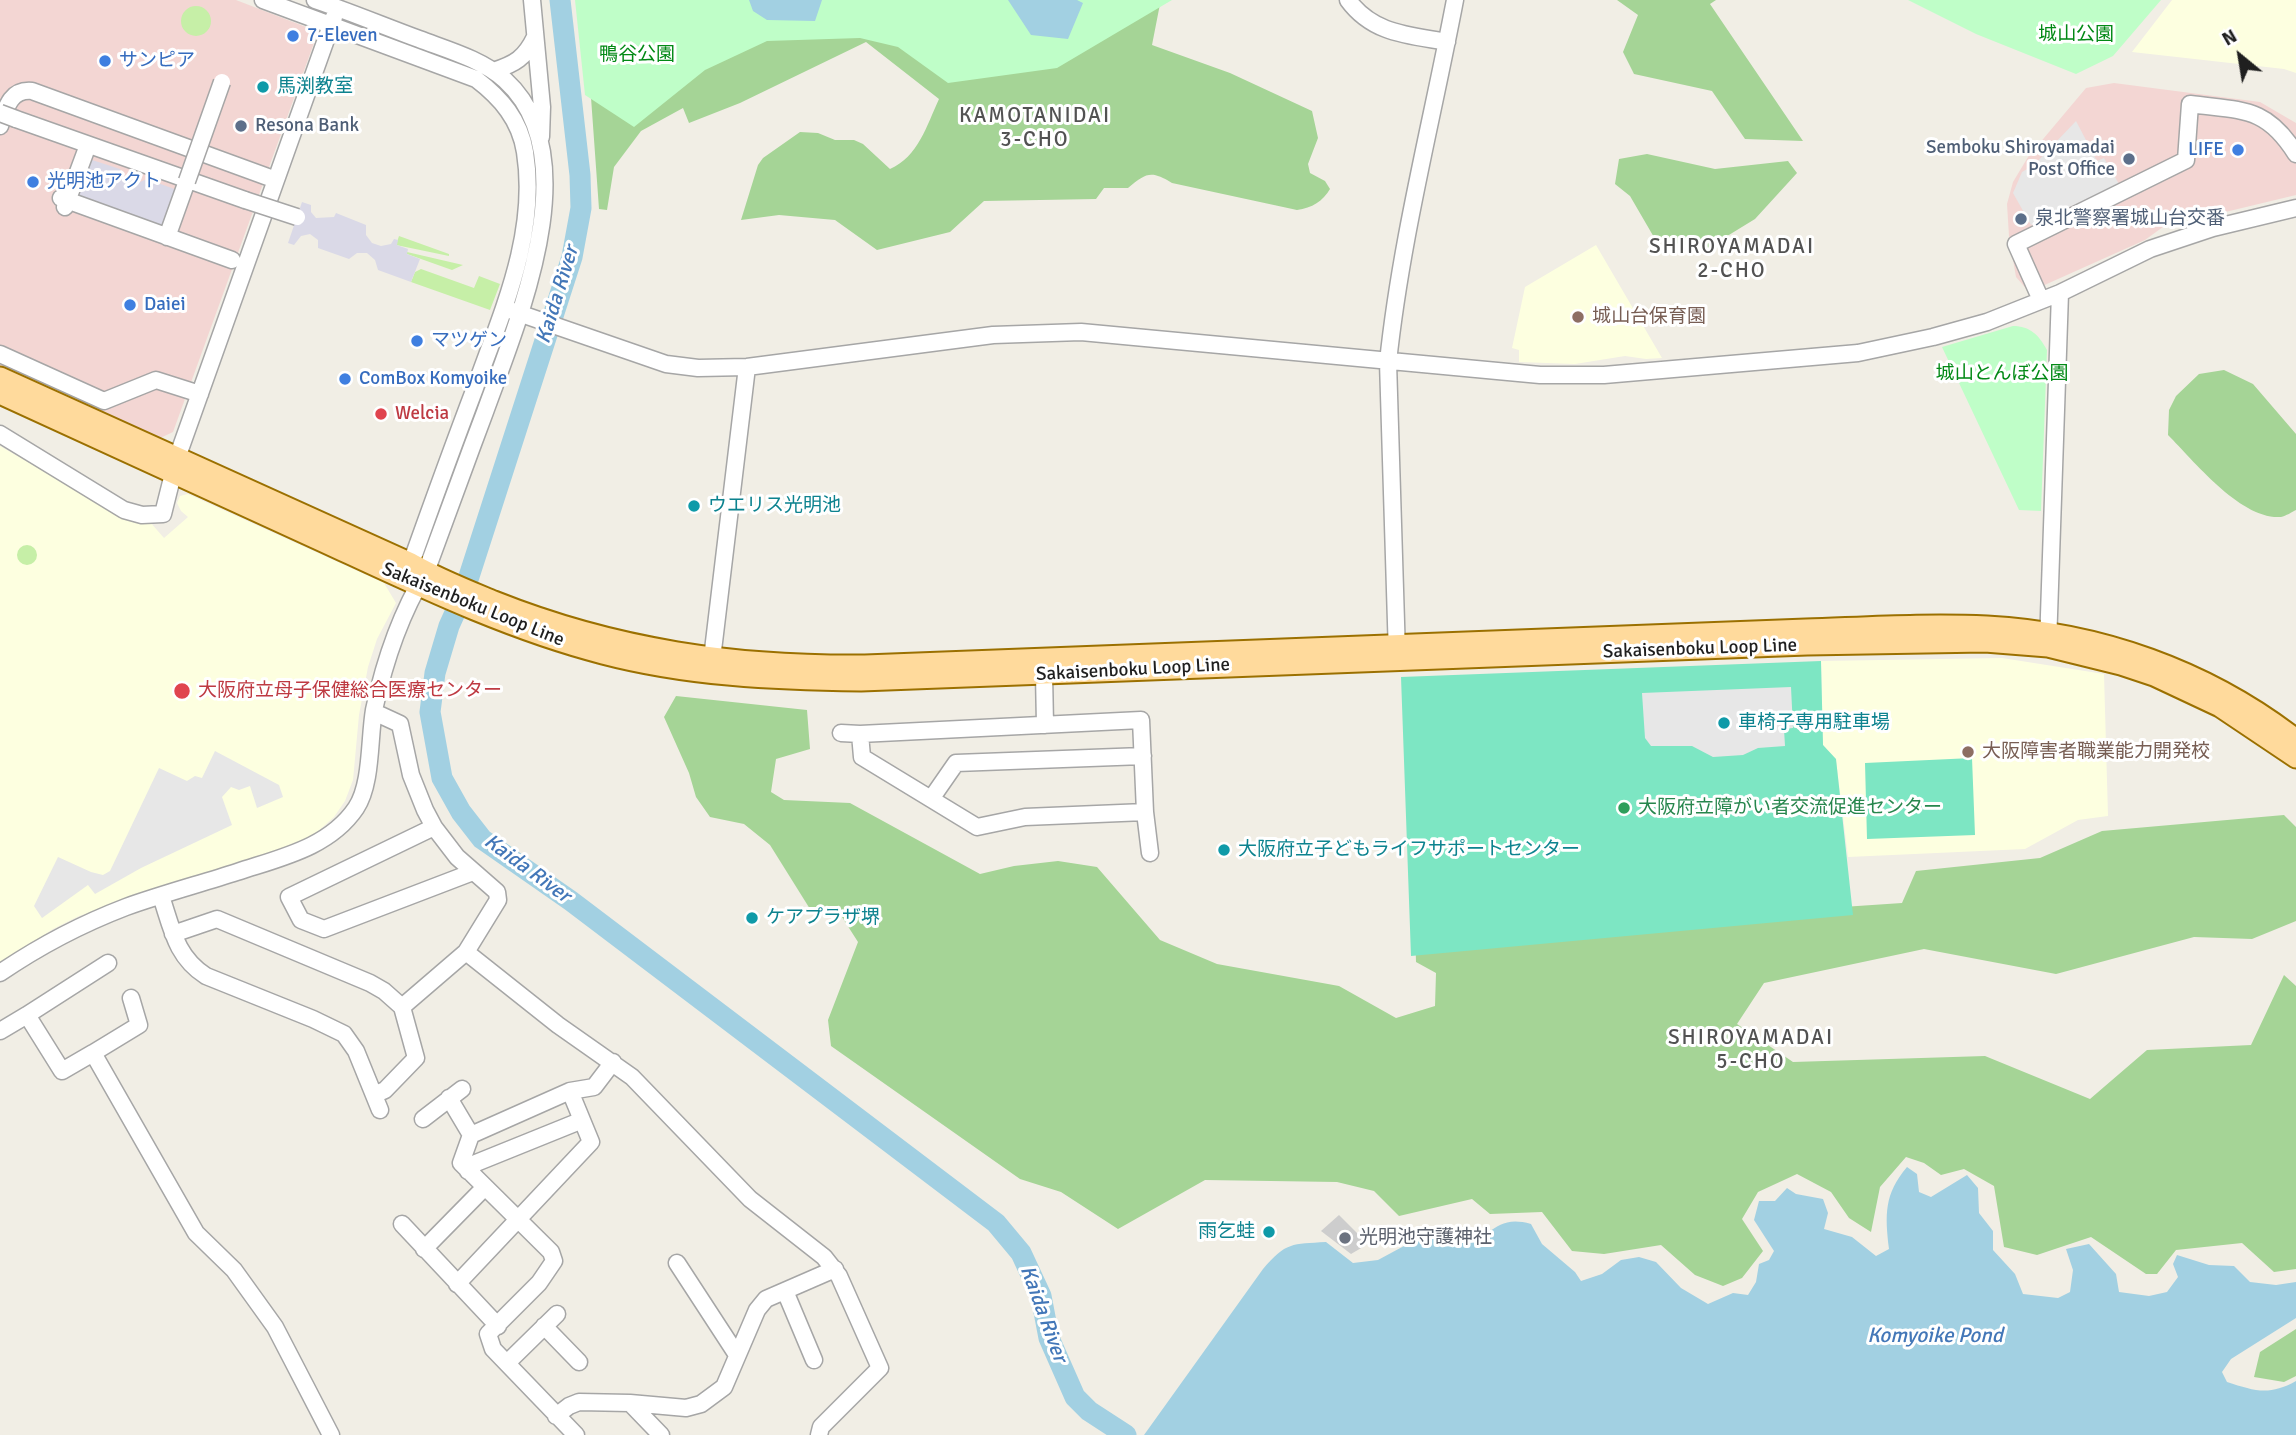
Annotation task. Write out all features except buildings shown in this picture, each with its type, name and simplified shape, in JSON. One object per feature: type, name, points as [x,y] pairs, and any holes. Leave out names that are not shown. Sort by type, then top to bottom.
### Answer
[{"type":"main road","name":"Sakaisenboku Loop Line","points":[[0,377],[175,465]]},
{"type":"main road","name":"Sakaisenboku Loop Line","points":[[0,394],[175,465],[418,573],[525,630],[603,654],[711,666],[779,680],[861,681],[1044,674],[1397,653]]},
{"type":"main road","name":"Sakaisenboku Loop Line","points":[[2048,640],[2188,691],[2249,725],[2296,758]]},
{"type":"main road","name":"Sakaisenboku Loop Line","points":[[711,666],[2048,640],[2124,650],[2190,674],[2251,708],[2296,739]]},
{"type":"street","points":[[0,973],[35,949],[78,926],[304,849],[333,832],[356,807],[362,795],[374,712],[390,654],[520,256],[527,217],[525,149],[516,122],[494,93],[476,79],[263,0]]},
{"type":"street","points":[[314,0],[339,4],[493,71],[507,82],[521,99],[541,146]]},
{"type":"street","points":[[418,573],[526,317],[539,245],[543,194],[542,107],[532,0]]},
{"type":"street","points":[[1348,0],[1371,23],[1398,33],[1447,42]]},
{"type":"street","points":[[1397,653],[1388,362],[1393,314],[1415,188],[1455,0]]},
{"type":"street","points":[[0,434],[124,510],[142,515],[163,514],[175,465],[339,4]]},
{"type":"street","points":[[493,71],[527,54],[536,35]]},
{"type":"street","points":[[167,237],[222,82]]},
{"type":"street","points":[[0,126],[13,94],[32,90],[276,180]]},
{"type":"street","points":[[2041,300],[2016,244],[2186,160],[2190,104],[2253,112],[2268,120],[2285,136],[2296,154]]},
{"type":"street","points":[[0,113],[187,181],[297,217]]},
{"type":"street","points":[[88,145],[64,202],[232,260]]},
{"type":"street","points":[[504,308],[666,364],[698,368],[747,367],[993,335],[1081,332],[1540,375],[1604,375],[1858,353],[1933,337],[1986,322],[2060,293],[2150,249],[2213,228],[2296,208]]},
{"type":"street","points":[[2048,640],[2060,293]]},
{"type":"street","points":[[0,354],[104,401],[156,380],[200,394]]},
{"type":"street","points":[[711,666],[747,367]]},
{"type":"street","points":[[1044,674],[1045,725]]},
{"type":"street","points":[[374,712],[400,724],[411,775],[434,827],[457,857],[497,892],[498,900],[466,952],[402,1007]]},
{"type":"street","points":[[841,733],[1142,720],[1145,812],[1150,853]]},
{"type":"street","points":[[860,734],[862,757],[977,827],[1025,817],[1145,812]]},
{"type":"street","points":[[932,799],[956,763],[1143,756]]},
{"type":"street","points":[[434,827],[289,897],[301,920],[324,929],[473,873]]},
{"type":"street","points":[[161,897],[181,954],[191,967],[206,976],[344,1034],[356,1051],[380,1110]]},
{"type":"street","points":[[173,934],[217,919],[384,991],[402,1007],[416,1058],[385,1090],[374,1095]]},
{"type":"street","points":[[466,952],[558,1025],[612,1062],[658,1102],[750,1199],[824,1256],[835,1269],[880,1368],[821,1427],[819,1435]]},
{"type":"street","points":[[0,1031],[27,1015],[67,982],[108,963]]},
{"type":"street","points":[[27,1015],[62,1071],[139,1025],[131,998]]},
{"type":"street","points":[[93,1053],[196,1233],[234,1270],[275,1327],[331,1435]]},
{"type":"street","points":[[471,1135],[570,1091],[594,1087],[612,1062]]},
{"type":"street","points":[[457,1284],[591,1142],[580,1121],[570,1091]]},
{"type":"street","points":[[423,1119],[456,1094],[471,1135],[461,1163],[551,1252],[554,1261],[539,1283],[488,1335],[493,1349],[576,1435]]},
{"type":"street","points":[[468,1171],[476,1163],[580,1121]]},
{"type":"street","points":[[424,1249],[484,1188]]},
{"type":"street","points":[[402,1224],[498,1326]]},
{"type":"street","points":[[677,1263],[737,1355]]},
{"type":"street","points":[[556,1416],[579,1402],[686,1408],[701,1404],[724,1387],[757,1310],[766,1299],[835,1269]]},
{"type":"street","points":[[785,1291],[814,1360]]},
{"type":"street","points":[[507,1363],[556,1314]]},
{"type":"street","points":[[544,1326],[579,1362]]},
{"type":"street","points":[[630,1403],[661,1435]]},
{"type":"shaded area","points":[[0,0],[236,0],[306,27],[314,43],[173,432],[156,440],[0,367]]},
{"type":"shaded area","points":[[2172,0],[2296,0],[2296,73],[2284,69],[2132,52]]},
{"type":"shaded area","points":[[2114,83],[2260,102],[2296,123],[2296,195],[2217,214],[2192,215],[2167,224],[2145,240],[2029,292],[2016,277],[2009,236],[2007,204],[2013,182],[2028,157],[2086,88]]},
{"type":"shaded area","points":[[2076,121],[2097,161],[2104,158],[2119,184],[2031,225],[2013,193],[2022,172],[2034,165]]},
{"type":"shaded area","points":[[89,159],[120,169],[124,178],[140,182],[147,179],[177,190],[166,223],[158,227],[75,196]]},
{"type":"shaded area","points":[[302,202],[311,205],[311,212],[316,218],[334,217],[336,213],[366,225],[366,235],[372,243],[381,246],[391,244],[394,239],[398,240],[397,245],[408,249],[407,254],[420,259],[411,282],[378,270],[375,260],[367,253],[357,253],[349,259],[318,248],[318,240],[310,234],[301,236],[294,245],[288,243]]},
{"type":"shaded area","name":"城山台保育園","points":[[1596,245],[1662,358],[1625,356],[1575,364],[1519,362],[1519,350],[1512,348],[1525,287]]},
{"type":"shaded area","name":"大阪府立母子保健総合医療センター","points":[[0,446],[126,519],[132,516],[150,522],[164,538],[188,517],[177,503],[180,496],[188,494],[384,583],[396,603],[377,639],[368,667],[359,715],[353,780],[345,801],[334,817],[316,833],[279,852],[79,916],[53,929],[0,964]]},
{"type":"shaded area","name":"大阪障害者職業能力開発校","points":[[2002,658],[2104,674],[2108,816],[2078,820],[2025,849],[1848,857],[1836,760],[1823,745],[1821,661]]},
{"type":"shaded area","points":[[1791,687],[1793,728],[1784,729],[1785,746],[1758,748],[1743,755],[1713,757],[1692,746],[1651,746],[1645,738],[1642,693]]},
{"type":"shaded area","points":[[215,751],[279,785],[283,797],[257,808],[250,786],[239,790],[231,787],[222,797],[232,825],[141,868],[95,894],[88,885],[42,918],[34,906],[58,857],[91,872],[103,875],[110,871],[159,768],[187,781],[195,776],[202,778]]},
{"type":"shaded area","name":"光明池守護神社","points":[[1339,1215],[1368,1244],[1351,1254],[1321,1231]]},
{"type":"green space","name":"鴨谷公園","points":[[575,0],[1172,0],[1057,68],[948,83],[898,47],[860,38],[767,41],[705,70],[634,127],[585,95]]},
{"type":"green space","points":[[584,0],[1160,4],[1152,45],[1230,73],[1312,111],[1318,138],[1308,164],[1310,173],[1325,181],[1330,189],[1316,203],[1297,210],[1172,183],[1159,176],[1149,175],[1128,188],[1104,188],[1096,199],[984,201],[950,232],[877,250],[835,220],[779,215],[741,220],[758,165],[763,158],[800,132],[818,133],[835,140],[854,140],[863,144],[890,169],[900,164],[915,148],[939,99],[866,42],[740,103],[689,123],[683,108],[641,131],[614,167],[607,210],[599,209]]},
{"type":"green space","points":[[1617,0],[1716,0],[1710,4],[1803,141],[1745,139],[1712,91],[1634,74],[1623,52],[1638,15]]},
{"type":"green space","name":"城山公園","points":[[1908,0],[2161,0],[2113,56],[2076,74],[1976,34]]},
{"type":"green space","points":[[196,6],[207,10],[211,21],[207,32],[196,36],[185,32],[181,21],[185,10]]},
{"type":"green space","points":[[1647,154],[1715,169],[1788,161],[1797,173],[1755,219],[1706,249],[1655,239],[1630,196],[1615,184],[1619,159]]},
{"type":"green space","points":[[399,236],[449,254],[449,256],[396,245]]},
{"type":"green space","points":[[407,252],[463,265],[452,270]]},
{"type":"green space","points":[[421,269],[474,288],[479,276],[500,284],[490,310],[411,282],[415,272]]},
{"type":"green space","name":"城山とんぼ公園","points":[[2013,326],[2033,332],[2047,350],[2041,511],[2019,510],[1942,347]]},
{"type":"green space","points":[[2224,370],[2253,384],[2296,434],[2296,510],[2285,516],[2266,515],[2235,499],[2219,487],[2168,435],[2169,410],[2176,396],[2199,374]]},
{"type":"green space","points":[[23,545],[31,545],[37,555],[31,565],[23,565],[17,559],[17,551]]},
{"type":"green space","name":"大阪府立障がい者交流促進センター","points":[[1821,661],[1823,745],[1836,759],[1853,915],[1411,956],[1401,677]]},
{"type":"green space","points":[[1409,691],[1440,934],[1902,903],[1916,871],[2040,858],[2102,831],[2284,815],[2296,827],[2296,921],[2252,939],[2194,937],[2056,974],[1924,949],[1764,983],[1737,1024],[1793,1062],[1985,1056],[2090,1099],[2147,1050],[2251,1045],[2284,975],[2296,986],[2296,1269],[2274,1272],[2242,1243],[2176,1250],[2157,1274],[2146,1274],[2091,1237],[2037,1255],[2004,1247],[1994,1186],[1964,1169],[1941,1175],[1924,1163],[1906,1157],[1880,1187],[1871,1232],[1849,1218],[1831,1192],[1797,1174],[1758,1192],[1742,1219],[1763,1251],[1742,1278],[1723,1286],[1695,1275],[1661,1245],[1604,1254],[1572,1251],[1542,1212],[1490,1214],[1472,1199],[1399,1216],[1374,1191],[1337,1182],[1205,1180],[1118,1229],[1061,1192],[1020,1179],[831,1046],[828,1020],[858,942],[842,917],[810,909],[770,845],[744,824],[710,817],[696,797],[689,773],[664,717],[676,696],[807,710],[810,749],[776,759],[771,792],[784,800],[850,803],[980,874],[1014,866],[1058,861],[1097,867],[1160,940],[1217,964],[1339,986],[1396,1018],[1435,1006],[1436,973],[1416,962]]},
{"type":"green space","points":[[1972,758],[1975,835],[1867,839],[1865,763]]},
{"type":"green space","points":[[2296,1329],[2296,1376],[2284,1382],[2254,1377],[2260,1352]]},
{"type":"water","points":[[749,0],[822,0],[815,21],[767,20],[753,11]]},
{"type":"water","points":[[1008,0],[1077,0],[1083,3],[1068,39],[1031,35]]},
{"type":"water","name":"Komyoike Pond","points":[[1907,1167],[1917,1174],[1919,1192],[1931,1197],[1967,1175],[1978,1188],[1979,1213],[1993,1231],[1993,1250],[2015,1274],[2023,1294],[2058,1298],[2070,1292],[2073,1270],[2066,1249],[2089,1244],[2116,1274],[2119,1292],[2149,1296],[2167,1292],[2178,1277],[2173,1264],[2177,1255],[2209,1265],[2234,1266],[2250,1282],[2276,1285],[2296,1282],[2296,1318],[2231,1359],[2222,1372],[2227,1382],[2254,1390],[2278,1389],[2296,1381],[2296,1435],[1144,1435],[1263,1269],[1290,1246],[1326,1242],[1353,1263],[1378,1260],[1441,1226],[1453,1241],[1466,1242],[1484,1236],[1498,1226],[1517,1222],[1531,1224],[1542,1244],[1575,1272],[1581,1281],[1602,1274],[1621,1260],[1639,1257],[1656,1262],[1681,1288],[1708,1304],[1733,1293],[1748,1295],[1756,1282],[1759,1264],[1769,1260],[1774,1251],[1754,1220],[1759,1201],[1775,1201],[1787,1188],[1796,1194],[1823,1199],[1828,1213],[1824,1229],[1852,1237],[1876,1256],[1889,1249],[1888,1205],[1894,1186]]},
{"type":"waterway","name":"Kaida River","points":[[560,0],[580,175],[581,208],[572,257],[463,595],[449,626],[435,673],[430,712],[442,778],[461,812],[482,839],[571,901],[996,1223],[1021,1253],[1041,1296],[1049,1338],[1075,1397],[1089,1411],[1126,1435]]},
{"type":"place","name":"7-Eleven","points":[[293,36]]},
{"type":"place","name":"サンピア","points":[[105,61]]},
{"type":"place","name":"馬渕教室","points":[[263,87]]},
{"type":"place","name":"Resona Bank","points":[[241,126]]},
{"type":"place","name":"LIFE","points":[[2238,150]]},
{"type":"place","name":"Semboku Shiroyamadai Post Office","points":[[2129,159]]},
{"type":"place","name":"光明池アクト","points":[[33,182]]},
{"type":"place","name":"泉北警察署城山台交番","points":[[2021,219]]},
{"type":"place","name":"Daiei","points":[[130,305]]},
{"type":"place","name":"城山台保育園","points":[[1578,317]]},
{"type":"place","name":"マツゲン","points":[[417,341]]},
{"type":"place","name":"ComBox Komyoike","points":[[345,379]]},
{"type":"place","name":"Welcia","points":[[381,414]]},
{"type":"place","name":"ウエリス光明池","points":[[694,506]]},
{"type":"place","name":"大阪府立母子保健総合医療センター","points":[[182,691]]},
{"type":"place","name":"車椅子専用駐車場","points":[[1724,723]]},
{"type":"place","name":"大阪障害者職業能力開発校","points":[[1968,752]]},
{"type":"place","name":"大阪府立障がい者交流促進センター","points":[[1624,808]]},
{"type":"place","name":"大阪府立子どもライフサポートセンター","points":[[1224,850]]},
{"type":"place","name":"ケアプラザ堺","points":[[752,918]]},
{"type":"place","name":"雨乞蛙","points":[[1269,1232]]},
{"type":"place","name":"光明池守護神社","points":[[1345,1238]]},
{"type":"district","name":"KAMOTANIDAI 3-CHO","points":[[1035,128]]},
{"type":"district","name":"SHIROYAMADAI 2-CHO","points":[[1732,259]]},
{"type":"district","name":"SHIROYAMADAI 5-CHO","points":[[1751,1050]]}]
